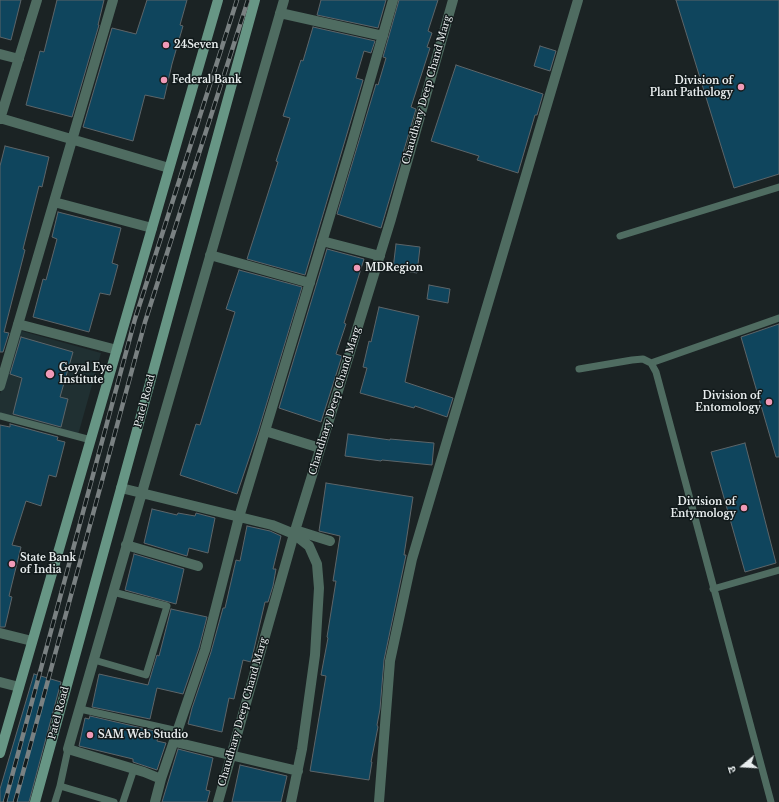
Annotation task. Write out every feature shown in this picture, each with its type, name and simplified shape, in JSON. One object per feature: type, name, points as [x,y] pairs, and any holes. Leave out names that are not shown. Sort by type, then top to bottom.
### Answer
[{"type":"main road","points":[[0,753],[218,0]]},
{"type":"main road","name":"Patel Road","points":[[35,802],[255,0]]},
{"type":"street","points":[[38,0],[0,118],[169,168]]},
{"type":"street","points":[[0,386],[3,364],[18,324],[113,0]]},
{"type":"street","points":[[161,779],[134,769],[68,749],[284,0]]},
{"type":"street","points":[[155,802],[161,779],[175,742],[205,650],[239,517],[310,283],[393,0]]},
{"type":"street","name":"Chaudhary Deep Chand Marg","points":[[218,802],[294,532],[380,256],[453,0]]},
{"type":"street","points":[[379,802],[390,660],[412,559],[578,0]]},
{"type":"street","points":[[280,13],[383,36]]},
{"type":"street","points":[[0,54],[19,59]]},
{"type":"street","points":[[54,202],[152,228]]},
{"type":"street","points":[[322,241],[380,256]]},
{"type":"street","points":[[210,255],[310,283]]},
{"type":"street","points":[[18,324],[117,350]]},
{"type":"street","points":[[265,431],[320,448]]},
{"type":"street","points":[[121,488],[272,525],[330,541]]},
{"type":"street","points":[[291,802],[302,749],[315,655],[319,588],[317,564],[309,546],[294,532]]},
{"type":"street","points":[[126,546],[198,566]]},
{"type":"street","points":[[0,633],[32,641]]},
{"type":"street","points":[[0,682],[19,687]]},
{"type":"street","points":[[175,742],[298,771]]},
{"type":"lane","points":[[620,236],[779,188]]},
{"type":"lane","points":[[651,363],[779,318]]},
{"type":"lane","points":[[579,369],[643,359],[651,363],[656,372],[771,802]]},
{"type":"lane","points":[[0,416],[91,440]]},
{"type":"lane","points":[[713,589],[779,570]]},
{"type":"lane","points":[[94,660],[146,675],[167,606],[113,592]]},
{"type":"lane","points":[[80,709],[178,731]]},
{"type":"lane","points":[[55,802],[68,749]]},
{"type":"lane","points":[[123,802],[134,769]]},
{"type":"lane","points":[[60,786],[114,802]]},
{"type":"shaded area","name":"Goyal Eye Institute","points":[[18,330],[101,353],[78,435],[0,413],[0,394]]},
{"type":"building","points":[[0,0],[21,0],[11,40],[0,37]]},
{"type":"building","points":[[57,0],[104,0],[99,25],[72,117],[26,105],[40,51],[44,52]]},
{"type":"building","points":[[147,0],[187,0],[180,25],[183,26],[164,99],[145,95],[133,141],[83,127],[112,28],[136,34]]},
{"type":"building","points":[[321,0],[386,0],[378,28],[317,15]]},
{"type":"building","points":[[399,0],[438,0],[428,31],[432,33],[427,47],[430,48],[411,107],[416,109],[381,228],[337,214],[376,84],[378,85],[386,58],[383,57]]},
{"type":"building","name":"Division of Plant Pathology","points":[[676,0],[779,0],[779,174],[734,188]]},
{"type":"building","points":[[313,27],[375,41],[371,53],[364,51],[356,78],[363,80],[305,275],[247,259],[278,162],[276,161],[290,118],[283,116],[301,60],[303,61]]},
{"type":"building","points":[[540,46],[556,51],[550,71],[534,66]]},
{"type":"building","points":[[456,65],[543,94],[537,115],[535,115],[518,173],[477,160],[479,156],[431,141]]},
{"type":"building","points":[[5,146],[49,157],[42,187],[39,186],[23,249],[25,250],[4,332],[9,333],[3,352],[0,352],[0,166]]},
{"type":"building","points":[[58,212],[121,228],[112,263],[118,265],[110,295],[100,293],[89,332],[33,317],[43,279],[46,280],[57,239],[52,237]]},
{"type":"building","points":[[396,244],[420,247],[417,273],[393,269]]},
{"type":"building","points":[[327,249],[364,259],[336,354],[342,356],[321,422],[279,408]]},
{"type":"building","points":[[239,270],[302,287],[258,432],[237,494],[180,475],[196,424],[200,425],[235,312],[226,309]]},
{"type":"building","points":[[429,285],[450,289],[448,303],[427,299]]},
{"type":"building","points":[[379,307],[419,316],[405,382],[453,398],[447,417],[415,406],[414,408],[360,393],[367,368],[363,367],[369,341],[371,342]]},
{"type":"building","name":"Division of Entomology","points":[[779,324],[779,457],[776,457],[741,337]]},
{"type":"building","points":[[21,337],[73,352],[60,397],[68,399],[61,427],[13,414],[22,378],[10,374]]},
{"type":"building","points":[[10,424],[58,437],[57,440],[65,442],[56,477],[49,475],[41,506],[26,501],[12,545],[21,547],[9,596],[12,597],[5,627],[0,627],[0,425],[10,427]]},
{"type":"building","points":[[348,434],[390,440],[434,443],[432,465],[381,461],[345,456]]},
{"type":"building","name":"Division of Entymology","points":[[745,443],[776,563],[745,572],[711,452]]},
{"type":"building","points":[[326,483],[413,497],[404,555],[406,555],[384,660],[378,727],[369,780],[310,771],[326,676],[321,675],[336,581],[333,581],[340,536],[319,531]]},
{"type":"building","points":[[152,509],[177,515],[178,513],[195,516],[196,513],[215,518],[208,553],[189,548],[187,556],[144,543]]},
{"type":"building","points":[[247,526],[270,531],[281,536],[273,569],[276,569],[273,586],[268,602],[265,602],[251,662],[243,660],[234,699],[229,698],[222,732],[188,724],[211,652],[223,608],[225,608],[236,560],[240,561]]},
{"type":"building","points":[[134,554],[184,569],[176,604],[125,590]]},
{"type":"building","points":[[171,609],[207,617],[199,648],[183,694],[157,688],[150,719],[92,707],[99,674],[148,685],[157,655],[159,656]]},
{"type":"building","points":[[34,674],[61,682],[29,802],[0,802],[0,789]]},
{"type":"building","points":[[90,716],[159,732],[157,741],[166,743],[157,770],[133,762],[133,759],[79,746],[85,718],[89,719]]},
{"type":"building","points":[[178,749],[213,758],[206,790],[210,791],[207,802],[162,802]]},
{"type":"building","points":[[240,765],[287,776],[281,802],[232,802]]},
{"type":"railway","points":[[5,802],[135,319],[237,0]]},
{"type":"railway","points":[[15,802],[145,322],[248,0]]},
{"type":"place","name":"24Seven","points":[[166,45]]},
{"type":"place","name":"Federal Bank","points":[[164,80]]},
{"type":"place","name":"Division of Plant Pathology","points":[[741,87]]},
{"type":"place","name":"MDRegion","points":[[357,268]]},
{"type":"place","name":"Goyal Eye Institute","points":[[50,374]]},
{"type":"place","name":"Division of Entomology","points":[[769,402]]},
{"type":"place","name":"Division of Entymology","points":[[744,508]]},
{"type":"place","name":"State Bank of India","points":[[12,564]]},
{"type":"place","name":"SAM Web Studio","points":[[90,735]]}]
